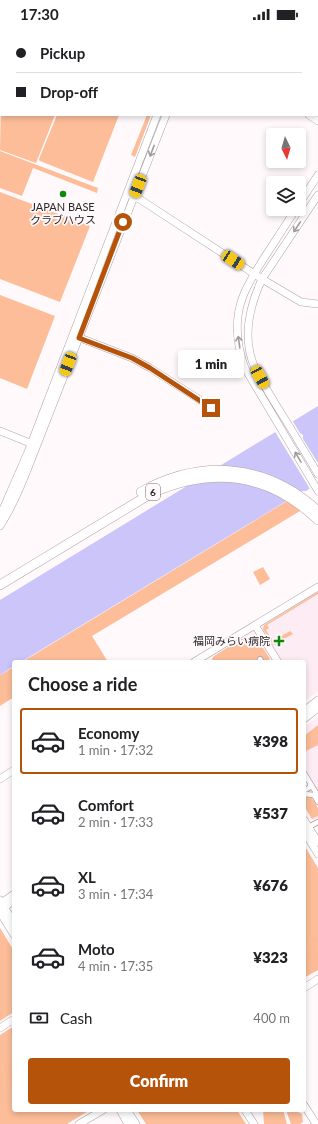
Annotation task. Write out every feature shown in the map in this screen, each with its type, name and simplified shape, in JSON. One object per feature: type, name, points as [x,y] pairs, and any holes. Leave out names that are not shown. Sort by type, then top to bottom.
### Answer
[{"type":"highway","name":"6","points":[[0,578],[143,491],[162,481],[188,473],[228,470],[240,471],[262,477],[274,481],[293,492],[318,512]]},
{"type":"highway","name":"6","points":[[0,585],[152,493],[190,480],[202,478],[239,478],[271,487],[289,497],[318,520]]},
{"type":"street","points":[[76,336],[157,116]]},
{"type":"street","points":[[0,526],[18,492],[34,444],[76,336],[166,116]]},
{"type":"street","points":[[306,193],[318,175]]},
{"type":"street","points":[[127,194],[141,200],[254,274],[301,302],[318,304]]},
{"type":"street","points":[[318,195],[262,279],[250,314],[248,332],[253,361],[265,386],[318,474]]},
{"type":"street","points":[[291,216],[254,274],[240,305],[238,333],[243,364],[318,490]]},
{"type":"street","points":[[76,336],[132,358],[211,408]]},
{"type":"street","points":[[0,431],[34,444]]},
{"type":"street","points":[[0,516],[34,444]]},
{"type":"street","points":[[204,659],[255,625],[318,587]]},
{"type":"street","points":[[255,625],[277,660]]},
{"type":"street","points":[[306,707],[318,700]]},
{"type":"street","points":[[306,717],[318,708]]},
{"type":"street","points":[[0,779],[12,771]]},
{"type":"street","points":[[306,776],[318,796]]},
{"type":"street","points":[[306,790],[310,787],[310,783]]},
{"type":"street","points":[[306,793],[314,795],[318,802]]},
{"type":"street","points":[[306,829],[318,822]]},
{"type":"street","points":[[306,829],[318,842]]},
{"type":"street","points":[[306,829],[318,854]]},
{"type":"street","points":[[1,905],[12,896]]},
{"type":"street","points":[[1,905],[12,902]]},
{"type":"street","points":[[1,905],[12,920]]},
{"type":"street","points":[[1,905],[12,930]]},
{"type":"street","points":[[306,987],[318,979]]},
{"type":"street","points":[[0,1028],[12,1020]]},
{"type":"street","points":[[306,1108],[317,1124]]},
{"type":"street","points":[[79,1124],[100,1112]]},
{"type":"street","points":[[121,1112],[128,1124]]},
{"type":"street","points":[[128,1112],[136,1124]]},
{"type":"street","points":[[246,1112],[254,1124]]},
{"type":"shaded area","points":[[1,116],[55,116],[36,163],[0,150]]},
{"type":"shaded area","points":[[57,116],[119,116],[93,182],[40,161],[39,159]]},
{"type":"shaded area","points":[[147,116],[151,116],[135,157],[131,155]]},
{"type":"shaded area","points":[[0,151],[98,188],[97,193],[33,168],[22,196],[0,188]]},
{"type":"shaded area","points":[[0,192],[90,226],[60,302],[0,279]]},
{"type":"shaded area","points":[[0,295],[55,316],[27,389],[0,378]]},
{"type":"shaded area","points":[[318,406],[318,483],[24,660],[12,660],[12,667],[0,675],[0,600]]},
{"type":"shaded area","points":[[297,495],[305,508],[92,636],[107,660],[25,660]]},
{"type":"shaded area","points":[[263,567],[270,579],[260,585],[253,572]]},
{"type":"shaded area","name":"福岡みらい病院","points":[[318,592],[318,691],[306,700],[306,660],[213,660],[214,656]]},
{"type":"shaded area","points":[[318,592],[318,594],[267,625],[269,628],[266,630],[273,641],[290,631],[293,634],[273,645],[263,629],[264,625]]},
{"type":"shaded area","points":[[241,639],[252,639],[262,646],[270,659],[213,660],[214,656]]},
{"type":"shaded area","points":[[12,668],[12,698],[0,706],[0,675]]},
{"type":"shaded area","points":[[318,717],[317,828],[306,809],[306,726]]},
{"type":"shaded area","points":[[318,725],[318,745],[306,751],[306,734]]},
{"type":"shaded area","points":[[306,796],[311,797],[318,808],[318,816],[312,819],[306,809]]},
{"type":"shaded area","points":[[306,848],[318,868],[318,970],[306,977]]},
{"type":"shaded area","points":[[0,928],[12,948],[12,1013],[0,1021]]},
{"type":"shaded area","points":[[314,935],[318,939],[316,950],[318,955],[318,968],[306,975],[306,953]]},
{"type":"shaded area","points":[[12,1027],[12,1112],[87,1112],[67,1124],[0,1124],[0,1035]]},
{"type":"shaded area","points":[[11,1059],[12,1090],[10,1087],[4,1063]]},
{"type":"shaded area","points":[[138,1112],[238,1112],[246,1124],[146,1124]]},
{"type":"shaded area","points":[[263,1112],[284,1112],[287,1124],[264,1124]]},
{"type":"shaded area","points":[[287,1112],[298,1112],[302,1114],[303,1122],[300,1124],[291,1124]]},
{"type":"pier","points":[[292,420],[300,433],[303,435],[303,439],[318,463],[318,483],[310,489],[274,430]]},
{"type":"place","name":"JAPAN BASE クラブハウス","points":[[63,194]]},
{"type":"place","name":"福岡みらい病院","points":[[279,641]]},
{"type":"route","points":[[123,222],[79,338],[132,358],[211,408]]}]
